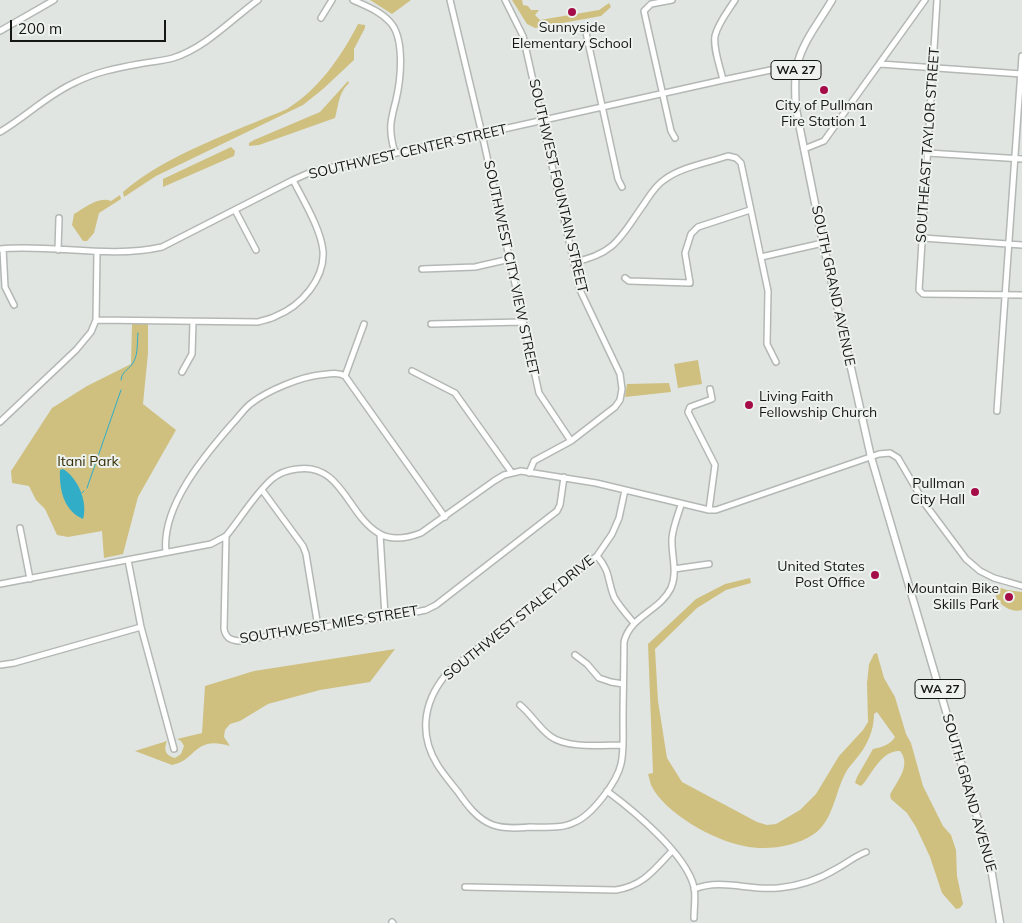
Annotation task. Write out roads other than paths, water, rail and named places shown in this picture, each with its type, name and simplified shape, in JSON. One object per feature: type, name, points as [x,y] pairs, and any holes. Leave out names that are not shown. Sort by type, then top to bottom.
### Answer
[{"type":"main road","name":"SOUTH GRAND AVENUE","points":[[832,0],[803,49],[796,66],[796,109],[823,243],[871,457],[980,827],[992,874],[1000,923]]},
{"type":"street","points":[[0,31],[54,0]]},
{"type":"street","points":[[0,132],[53,93],[76,82],[113,69],[171,58],[191,50],[258,0]]},
{"type":"street","points":[[321,18],[332,0]]},
{"type":"street","points":[[353,0],[375,10],[390,22],[396,32],[400,58],[398,90],[391,124],[391,136],[395,153]]},
{"type":"street","name":"SOUTHWEST CITY VIEW STREET","points":[[450,0],[482,134],[539,393],[571,441]]},
{"type":"street","name":"SOUTHWEST FOUNTAIN STREET","points":[[505,0],[524,36],[580,290],[620,374],[622,389],[620,400],[615,407],[571,441],[534,461],[529,472]]},
{"type":"street","points":[[672,0],[651,4],[644,11],[671,131],[675,138]]},
{"type":"street","points":[[723,80],[715,45],[720,24],[734,2],[726,0]]},
{"type":"street","points":[[804,149],[824,141],[925,0]]},
{"type":"street","name":"SOUTHEAST TAYLOR STREET","points":[[937,0],[919,290],[923,294],[1006,294]]},
{"type":"street","points":[[585,28],[618,179],[622,187]]},
{"type":"street","points":[[997,411],[1022,56]]},
{"type":"street","points":[[880,64],[1021,74]]},
{"type":"street","name":"SOUTHWEST CENTER STREET","points":[[1,249],[125,253],[162,247],[311,172],[603,106],[796,66]]},
{"type":"street","points":[[928,153],[1022,160]]},
{"type":"street","points":[[574,262],[597,256],[609,250],[654,190],[664,180],[678,172],[728,156],[736,158],[741,163],[768,291],[767,344],[776,362]]},
{"type":"street","points":[[96,320],[258,322],[276,317],[292,308],[315,283],[322,268],[323,251],[319,234],[294,180]]},
{"type":"street","points":[[235,210],[256,250]]},
{"type":"street","points":[[625,278],[629,280],[690,283],[685,252],[691,234],[698,227],[750,210]]},
{"type":"street","points":[[58,250],[59,218]]},
{"type":"street","points":[[923,238],[1022,245]]},
{"type":"street","points":[[761,257],[823,243]]},
{"type":"street","points":[[1,249],[5,288],[14,305]]},
{"type":"street","points":[[0,422],[85,341],[91,332],[96,320],[96,252]]},
{"type":"street","points":[[422,269],[476,267],[510,259]]},
{"type":"street","points":[[1006,294],[1022,295]]},
{"type":"street","points":[[182,372],[192,354],[193,322]]},
{"type":"street","points":[[431,324],[523,322]]},
{"type":"street","points":[[345,376],[364,324]]},
{"type":"street","points":[[412,371],[455,393],[512,473]]},
{"type":"street","points":[[166,552],[165,541],[167,531],[182,489],[217,442],[252,402],[308,376],[339,373],[345,376],[445,517]]},
{"type":"street","points":[[709,510],[715,465],[688,412],[690,407],[712,399],[710,389]]},
{"type":"street","points":[[0,584],[211,544],[226,536],[273,478],[288,470],[304,468],[319,470],[332,478],[368,525],[380,534],[392,538],[407,538],[421,533],[494,481],[512,473],[529,472],[564,477],[625,490],[681,505],[716,510],[885,453],[895,455],[905,467],[925,504],[966,559],[980,571],[994,578],[1022,586]]},
{"type":"street","name":"SOUTHWEST MIES STREET","points":[[226,536],[224,629],[226,636],[231,640],[239,641],[416,612],[436,605],[557,511],[560,505],[564,477]]},
{"type":"street","points":[[262,490],[303,546],[318,627]]},
{"type":"street","name":"SOUTHWEST STALEY DRIVE","points":[[607,791],[586,816],[575,823],[560,826],[509,828],[493,825],[479,818],[437,764],[430,750],[426,720],[428,706],[440,681],[450,670],[597,556],[612,534],[619,518],[625,490]]},
{"type":"street","points":[[681,505],[673,536],[674,569],[670,589],[664,597],[634,623],[629,629],[624,642],[623,745],[621,764],[617,775],[607,791],[628,807],[672,851],[690,875],[694,889],[694,918]]},
{"type":"street","points":[[20,528],[30,578]]},
{"type":"street","points":[[380,534],[385,616]]},
{"type":"street","points":[[597,556],[606,566],[617,602],[634,623]]},
{"type":"street","points":[[128,560],[140,627],[174,749]]},
{"type":"street","points":[[674,569],[709,564]]},
{"type":"street","points":[[0,665],[14,663],[140,627]]},
{"type":"street","points":[[575,655],[587,664],[599,678],[623,684]]},
{"type":"street","points":[[520,705],[552,737],[562,742],[623,745]]},
{"type":"street","points":[[465,887],[616,890],[628,888],[638,884],[648,876],[672,851]]},
{"type":"street","points":[[694,889],[705,884],[716,883],[752,888],[776,888],[799,885],[821,878],[852,858],[866,852]]},
{"type":"water","points":[[63,469],[73,478],[83,498],[83,519],[71,511],[64,499],[60,478],[60,470]]},
{"type":"waterway","points":[[121,380],[123,374],[135,358],[138,333]]},
{"type":"waterway","points":[[87,488],[121,390]]},
{"type":"place","name":"Sunnyside Elementary School","points":[[572,12]]},
{"type":"place","name":"City of Pullman Fire Station 1","points":[[824,90]]},
{"type":"place","name":"Living Faith Fellowship Church","points":[[749,405]]},
{"type":"place","name":"Pullman City Hall","points":[[975,492]]},
{"type":"place","name":"United States Post Office","points":[[875,575]]},
{"type":"place","name":"Mountain Bike Skills Park","points":[[1009,597]]},
{"type":"park label","name":"Itani Park","points":[[88,462]]}]
